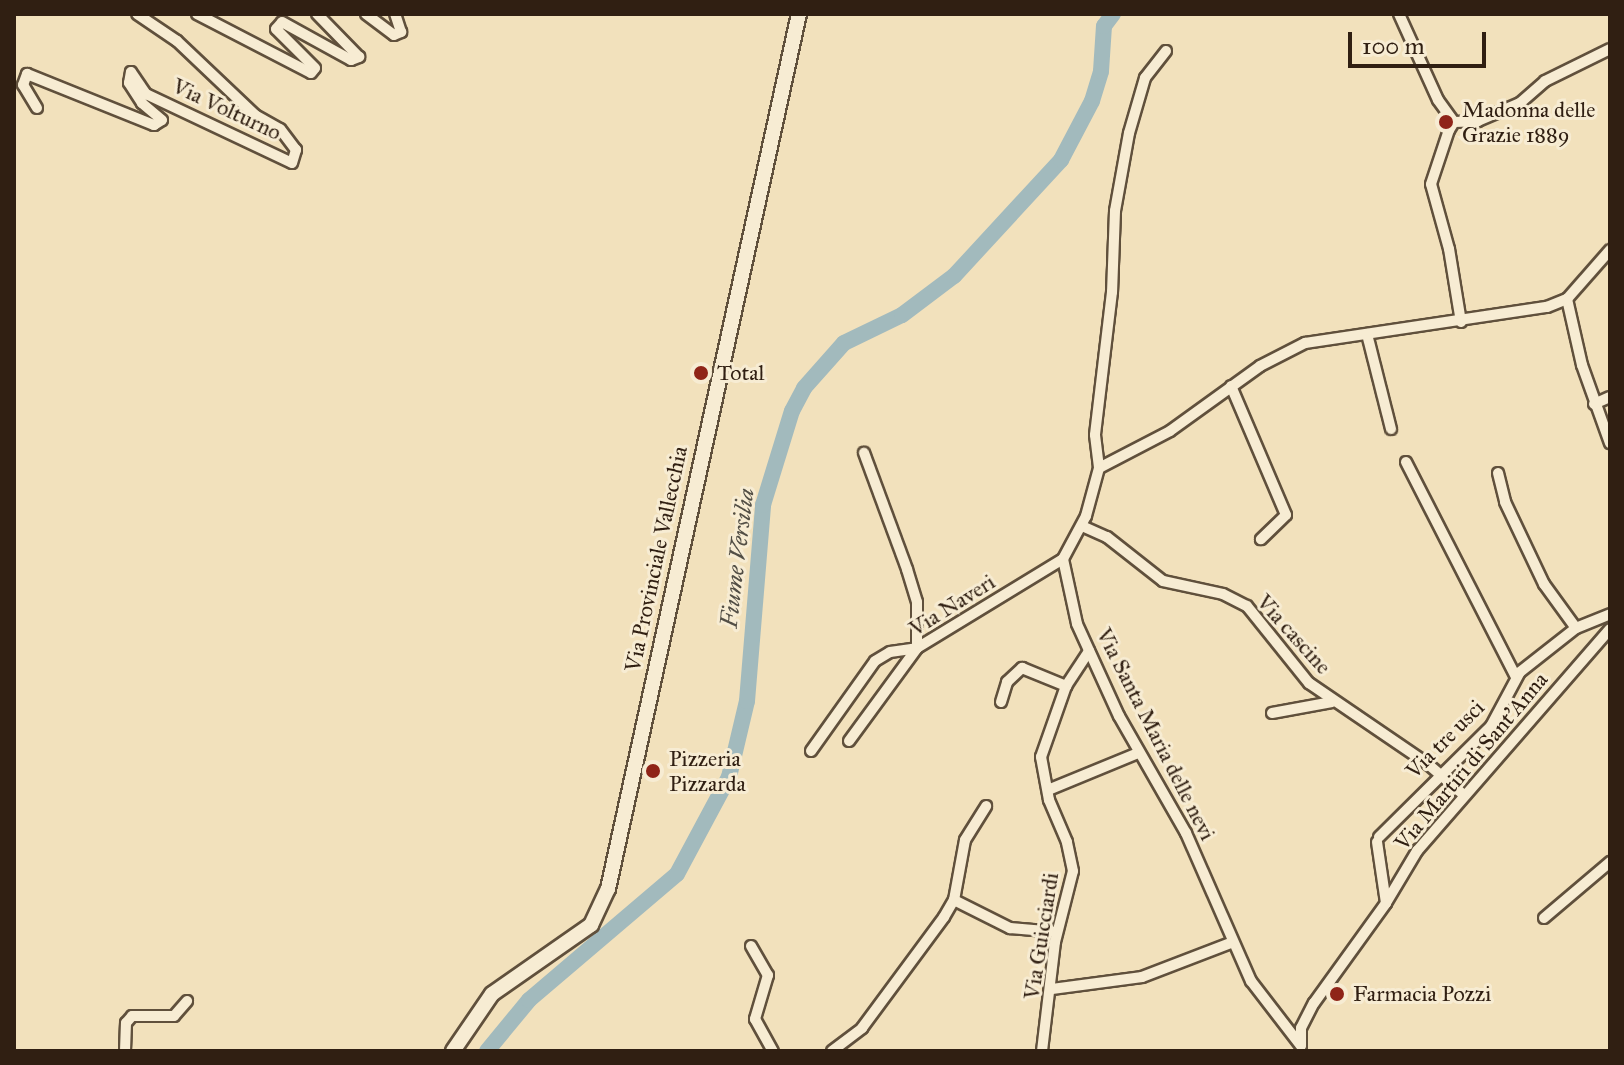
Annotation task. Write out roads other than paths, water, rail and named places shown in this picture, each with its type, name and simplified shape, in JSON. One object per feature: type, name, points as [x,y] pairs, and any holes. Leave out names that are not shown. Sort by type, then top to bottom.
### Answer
[{"type":"main road","name":"Via Provinciale Vallecchia","points":[[453,1051],[492,994],[591,925],[608,889],[799,14]]},
{"type":"street","name":"Via Volturno","points":[[37,108],[23,85],[27,74],[154,125],[162,120],[142,103],[129,83],[131,72],[146,94],[271,149],[292,163],[296,150],[280,129],[255,115],[211,79],[177,41],[137,14]]},
{"type":"street","points":[[197,14],[311,73],[315,68],[276,29],[282,22],[351,60],[359,57],[317,14]]},
{"type":"street","points":[[366,14],[394,35],[401,32],[395,14]]},
{"type":"street","points":[[1399,14],[1438,100],[1454,122]]},
{"type":"street","points":[[1454,122],[1478,121],[1509,108],[1545,81],[1610,49]]},
{"type":"street","points":[[1063,559],[1082,526],[1099,468],[1095,435],[1112,292],[1115,211],[1135,101],[1153,63],[1166,51]]},
{"type":"street","points":[[1454,122],[1431,184],[1449,249],[1461,322]]},
{"type":"street","points":[[1099,468],[1170,431],[1231,386],[1305,343],[1507,316],[1567,299],[1610,250]]},
{"type":"street","points":[[1567,299],[1594,404],[1610,443]]},
{"type":"street","points":[[1367,334],[1391,429]]},
{"type":"street","points":[[1231,386],[1286,515],[1261,539]]},
{"type":"street","points":[[1594,404],[1610,397]]},
{"type":"street","points":[[811,751],[875,661],[890,652],[917,648],[911,580],[864,453]]},
{"type":"street","points":[[1406,462],[1516,677]]},
{"type":"street","points":[[1498,473],[1505,502],[1544,584],[1576,628]]},
{"type":"street","name":"Via cascine","points":[[1082,526],[1107,537],[1163,581],[1223,594],[1247,606],[1299,672],[1332,702],[1440,774],[1464,795]]},
{"type":"street","name":"Via Naveri","points":[[849,741],[917,648],[1063,559]]},
{"type":"street","name":"Via Santa Maria delle nevi","points":[[1063,559],[1069,602],[1138,753],[1186,833],[1257,990],[1301,1048]]},
{"type":"street","name":"Via tre usci","points":[[1386,903],[1378,840],[1440,774],[1491,726],[1516,677],[1576,628],[1610,614]]},
{"type":"street","name":"Via Martiri di Sant'Anna","points":[[1301,1048],[1301,1028],[1314,1003],[1386,903],[1417,851],[1464,795],[1606,645],[1610,629]]},
{"type":"street","name":"Via Guicciardi","points":[[1042,1051],[1057,932],[1073,871],[1041,757],[1066,686],[1089,651]]},
{"type":"street","points":[[1001,702],[1007,682],[1022,668],[1066,686]]},
{"type":"street","points":[[1272,713],[1332,702]]},
{"type":"street","points":[[1048,790],[1138,753]]},
{"type":"street","points":[[832,1051],[862,1028],[954,900],[965,840],[986,806]]},
{"type":"street","points":[[1544,918],[1610,862]]},
{"type":"street","points":[[954,900],[1010,928],[1057,932]]},
{"type":"street","points":[[1052,989],[1142,977],[1233,942]]},
{"type":"street","points":[[751,946],[768,975],[755,1019],[773,1051]]},
{"type":"street","points":[[125,1051],[126,1023],[132,1016],[174,1016],[187,1001]]},
{"type":"waterway","name":"Fiume Versilia","points":[[487,1051],[529,1000],[677,874],[729,777],[747,701],[763,505],[792,411],[804,388],[844,343],[902,315],[954,276],[1061,160],[1092,101],[1101,71],[1104,26],[1113,14]]},
{"type":"place","name":"Madonna delle Grazie 1889","points":[[1446,122]]},
{"type":"place","name":"Total","points":[[701,373]]},
{"type":"place","name":"Pizzeria Pizzarda","points":[[653,771]]},
{"type":"place","name":"Farmacia Pozzi","points":[[1337,994]]}]
